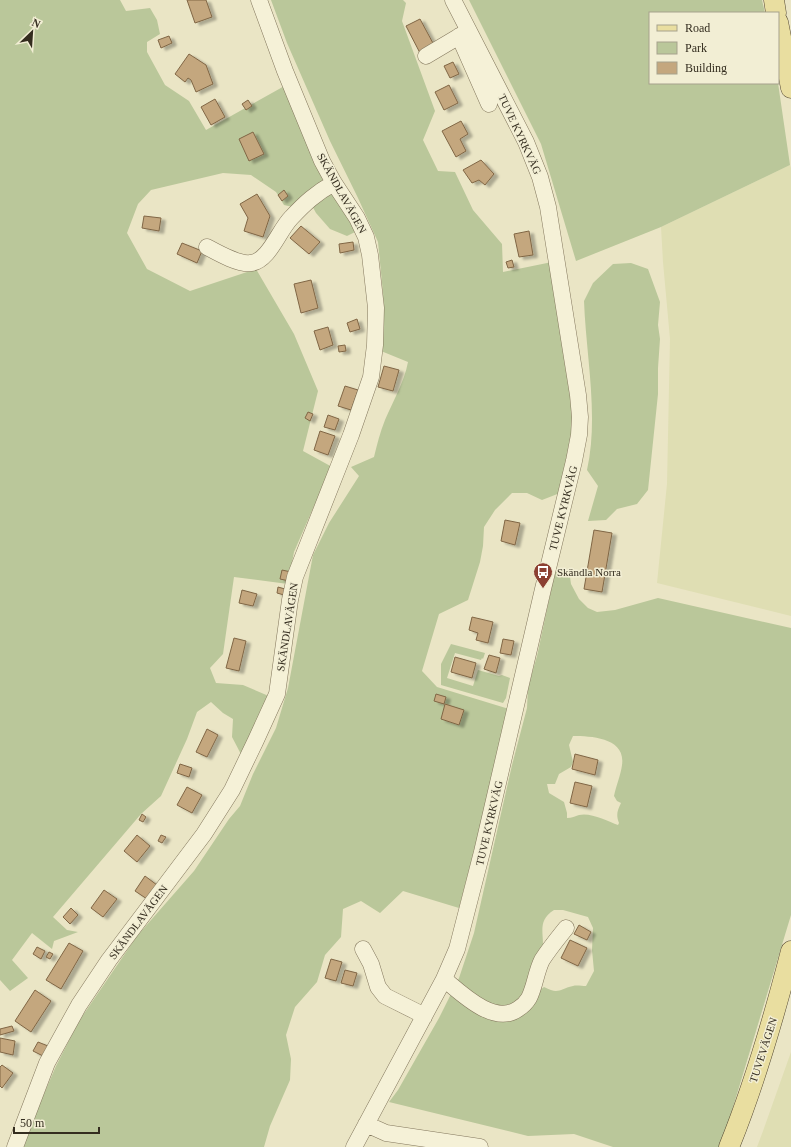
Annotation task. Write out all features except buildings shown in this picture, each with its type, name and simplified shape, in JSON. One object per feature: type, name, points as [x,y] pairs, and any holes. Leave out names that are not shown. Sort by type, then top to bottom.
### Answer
[{"type":"main road","points":[[774,0],[776,12]]},
{"type":"main road","points":[[779,27],[791,88]]},
{"type":"main road","name":"TUVEVÄGEN","points":[[729,1147],[747,1100],[778,1003],[791,951]]},
{"type":"street","name":"SKÄNDLAVÄGEN","points":[[15,1147],[39,1082],[61,1036],[79,1005],[109,960],[204,834],[224,804],[256,740],[277,694],[290,600],[295,577],[351,435],[371,377],[375,345],[376,308],[370,255],[366,237],[357,218],[334,183],[322,161],[304,119],[259,0]]},
{"type":"street","name":"TUVE KYRKVÄG","points":[[354,1147],[424,1018],[457,949],[482,852],[579,435],[580,417],[572,349],[543,185],[526,142],[464,34],[453,0]]},
{"type":"street","points":[[426,56],[464,34],[489,104]]},
{"type":"street","points":[[207,247],[248,264],[256,262],[262,258],[270,248],[289,219],[311,197],[334,183]]},
{"type":"street","points":[[444,978],[481,1008],[494,1013],[502,1014],[514,1012],[526,1003],[530,996],[542,960],[566,928]]},
{"type":"street","points":[[363,949],[371,964],[378,987],[385,996],[417,1012],[424,1018]]},
{"type":"street","points":[[366,1124],[386,1133],[480,1147]]},
{"type":"green space","points":[[0,0],[120,0],[126,11],[150,8],[157,20],[160,34],[147,42],[147,52],[165,85],[189,101],[206,130],[288,84],[357,231],[347,236],[330,229],[316,213],[309,200],[297,208],[284,205],[276,192],[251,175],[223,173],[151,190],[138,204],[127,233],[147,269],[190,291],[256,269],[294,334],[318,391],[303,451],[334,468],[314,506],[294,552],[288,584],[234,577],[223,654],[210,668],[216,683],[243,685],[271,697],[244,760],[232,737],[233,719],[223,713],[211,702],[197,712],[187,739],[161,796],[141,814],[53,917],[67,930],[78,932],[54,941],[52,949],[32,933],[12,960],[28,978],[10,991],[0,980]]},
{"type":"green space","points":[[271,0],[403,0],[406,3],[402,21],[435,111],[423,140],[438,171],[455,172],[473,210],[502,244],[503,272],[552,262],[564,320],[573,424],[560,493],[542,500],[527,493],[512,493],[495,510],[484,527],[480,562],[468,600],[439,614],[422,671],[437,687],[509,709],[483,818],[459,908],[403,891],[380,913],[361,901],[343,909],[341,937],[325,955],[317,982],[295,1007],[286,1035],[291,1059],[290,1080],[270,1126],[264,1147],[23,1147],[56,1066],[79,1021],[137,936],[194,871],[229,819],[240,806],[253,774],[276,728],[288,688],[313,555],[329,523],[359,476],[351,467],[374,457],[383,425],[401,385],[408,362],[381,351],[384,320],[378,242],[330,141],[287,43]]},
{"type":"green space","points":[[469,0],[762,0],[765,12],[649,12],[649,84],[778,84],[790,165],[661,227],[576,261],[541,144]]},
{"type":"green space","points":[[790,165],[791,616],[657,583],[667,484],[670,339],[661,227]]},
{"type":"green space","points":[[631,263],[648,269],[660,302],[658,325],[660,339],[658,394],[648,490],[637,504],[617,509],[606,520],[588,521],[598,486],[587,470],[592,429],[592,407],[584,301],[593,283],[613,264]]},
{"type":"green space","points":[[565,571],[570,577],[571,584],[579,599],[588,608],[597,612],[615,610],[658,598],[791,628],[791,915],[721,1147],[613,1147],[574,1134],[528,1136],[389,1102],[398,1090],[439,1018],[459,978],[474,933],[512,765],[527,708],[528,687],[537,656],[555,572]],"holes":[[[573,736],[606,740],[619,749],[622,756],[622,765],[614,796],[617,801],[621,803],[617,813],[618,825],[599,817],[583,814],[567,818],[564,802],[549,793],[547,784],[555,784],[559,774],[571,767],[573,762],[569,745]],[[554,910],[563,910],[588,917],[593,928],[592,950],[594,971],[586,986],[568,987],[559,991],[553,991],[544,987],[540,990],[539,995],[529,992],[542,953],[543,924],[548,915]]]},
{"type":"green space","points":[[451,644],[485,653],[483,659],[482,658],[481,660],[455,653],[447,678],[473,686],[478,670],[510,678],[506,698],[503,703],[441,685],[441,664]]},
{"type":"green space","points":[[791,1052],[791,1147],[757,1147],[763,1131]]},
{"type":"place","name":"Skändla Norra","points":[[543,589]]}]
